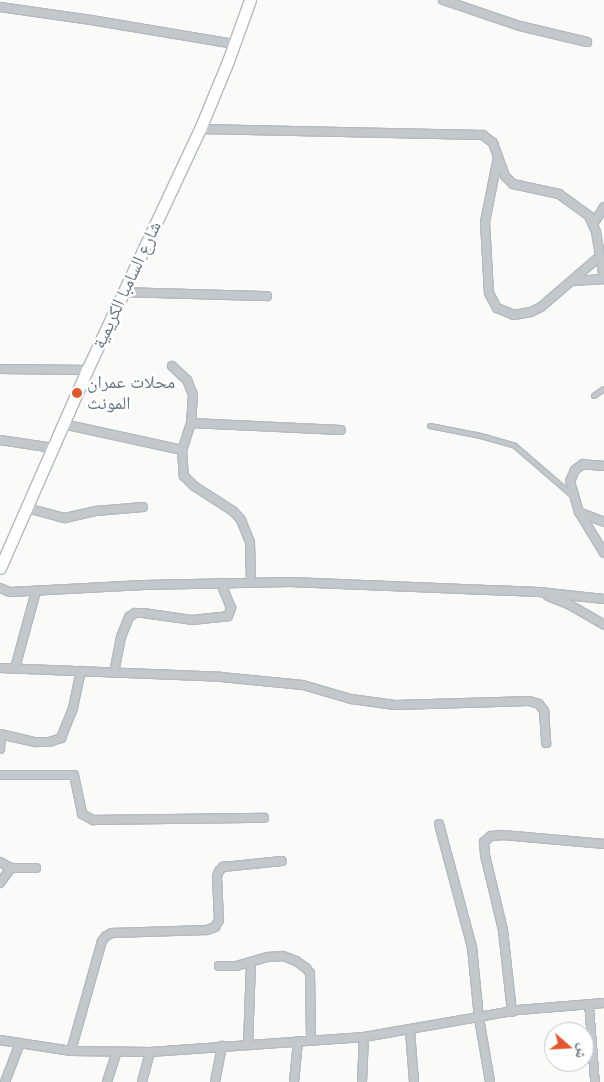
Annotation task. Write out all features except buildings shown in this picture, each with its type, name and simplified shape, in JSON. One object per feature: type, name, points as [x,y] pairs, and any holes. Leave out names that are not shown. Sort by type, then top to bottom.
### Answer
[{"type":"main road","name":"شارع السامبا الكريمية","points":[[0,568],[87,370],[200,129],[235,44],[250,0]]},
{"type":"street","points":[[443,0],[520,26],[587,42]]},
{"type":"street","points":[[0,7],[235,44]]},
{"type":"street","points":[[200,129],[474,133],[488,138],[506,176],[514,184],[559,194],[583,209],[594,223],[604,279],[574,281]]},
{"type":"street","points":[[498,156],[485,222],[486,262],[492,302],[504,311],[522,314],[541,307],[574,281],[599,257]]},
{"type":"street","points":[[594,223],[604,207]]},
{"type":"street","points":[[123,292],[267,296]]},
{"type":"street","points":[[172,366],[187,380],[191,387],[193,405],[191,423],[182,450],[183,469],[188,482],[233,511],[246,529],[250,542],[251,583]]},
{"type":"street","points":[[0,370],[87,370]]},
{"type":"street","points":[[191,423],[341,430]]},
{"type":"street","points":[[63,424],[182,450]]},
{"type":"street","points":[[0,440],[53,448]]},
{"type":"street","points":[[604,466],[583,464],[575,470],[570,481],[579,512],[604,553]]},
{"type":"street","points":[[26,508],[65,518],[96,510],[143,507]]},
{"type":"street","points":[[579,512],[604,522]]},
{"type":"street","points":[[0,588],[10,592],[251,583],[362,583],[539,592],[604,599]]},
{"type":"street","points":[[114,673],[121,637],[129,617],[134,614],[143,614],[192,620],[228,616],[231,608],[221,584]]},
{"type":"street","points":[[15,668],[36,591]]},
{"type":"street","points":[[539,592],[570,605],[604,625]]},
{"type":"street","points":[[0,668],[221,677],[302,685],[351,699],[396,705],[529,701],[539,704],[544,711],[546,743]]},
{"type":"street","points":[[0,749],[1,735],[35,742],[49,742],[60,738],[73,708],[80,671]]},
{"type":"street","points":[[0,775],[74,775],[82,814],[93,820],[264,818]]},
{"type":"street","points":[[439,824],[472,947],[479,1018],[490,1082]]},
{"type":"street","points":[[512,1012],[503,930],[485,856],[486,839],[491,836],[504,836],[604,844]]},
{"type":"street","points":[[71,1051],[102,941],[106,936],[112,933],[207,930],[215,927],[219,920],[217,877],[223,867],[282,861]]},
{"type":"street","points":[[0,862],[11,868],[36,868]]},
{"type":"street","points":[[0,883],[11,868]]},
{"type":"street","points":[[219,966],[251,964],[268,957],[283,956],[296,961],[306,968],[310,973],[311,1040]]},
{"type":"street","points":[[248,1045],[251,964]]},
{"type":"street","points":[[0,1040],[71,1051],[150,1052],[364,1037],[512,1012],[604,1003]]},
{"type":"street","points":[[589,1004],[595,1082]]},
{"type":"street","points":[[410,1030],[414,1082]]},
{"type":"street","points":[[362,1082],[364,1037]]},
{"type":"street","points":[[294,1082],[298,1041]]},
{"type":"street","points":[[5,1082],[20,1044]]},
{"type":"street","points":[[216,1082],[222,1046]]},
{"type":"street","points":[[107,1082],[117,1052]]},
{"type":"street","points":[[142,1082],[150,1052]]},
{"type":"lane","points":[[594,396],[604,389]]},
{"type":"lane","points":[[430,426],[482,436],[515,446],[573,496]]},
{"type":"place","name":"محلات عمران المونث","points":[[77,393]]}]
